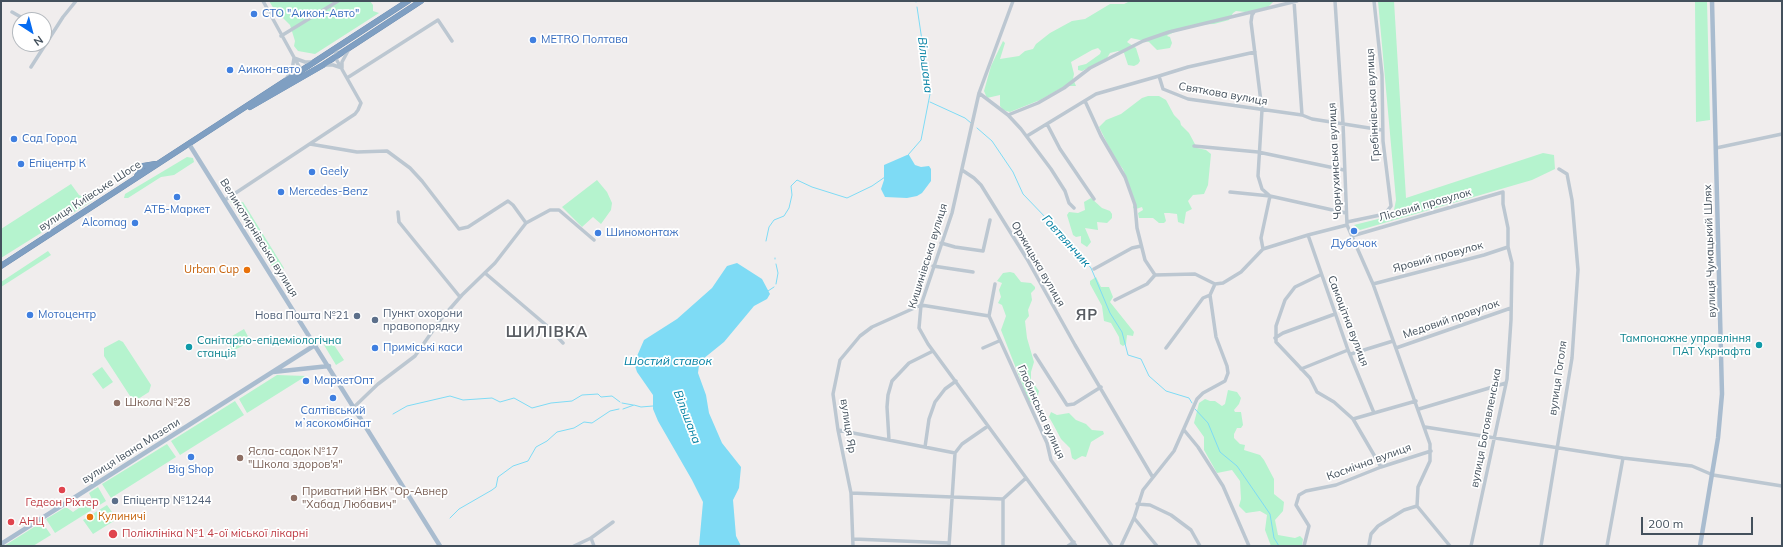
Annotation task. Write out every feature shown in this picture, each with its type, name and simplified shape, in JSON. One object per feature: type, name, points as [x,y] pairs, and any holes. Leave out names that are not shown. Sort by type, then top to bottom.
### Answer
[{"type":"highway","points":[[234,116],[285,80],[408,1]]},
{"type":"highway","points":[[189,144],[234,116],[323,65],[421,1]]},
{"type":"highway","name":"вулиця Київське Шосе","points":[[1,266],[131,181],[144,166],[163,161],[189,144]]},
{"type":"main road","name":"вулиця Чумацький Шлях","points":[[1700,546],[1712,475],[1722,394],[1712,1]]},
{"type":"main road","name":"Великотирнівська вулиця","points":[[189,144],[440,546]]},
{"type":"main road","name":"вулиця Івана Мазепи","points":[[1,544],[315,345]]},
{"type":"main road","name":"вулиця Івана Мазепи","points":[[271,373],[328,366]]},
{"type":"street","points":[[52,34],[76,1]]},
{"type":"street","points":[[263,1],[301,70]]},
{"type":"street","points":[[281,36],[338,1]]},
{"type":"street","name":"Кишинівська вулиця","points":[[1013,1],[979,93],[952,214],[920,304],[918,323],[920,332],[933,351],[1075,544]]},
{"type":"street","points":[[1008,116],[1038,103],[1064,88],[1090,68],[1143,41],[1169,32],[1295,1],[1302,115]]},
{"type":"street","name":"Чорнухинська вулиця","points":[[1335,1],[1343,123],[1347,224],[1373,284],[1416,400],[1431,451]]},
{"type":"street","name":"Гребінківська вулиця","points":[[1347,224],[1384,214],[1390,209],[1391,199],[1382,130],[1382,75],[1374,1]]},
{"type":"street","points":[[1254,12],[1251,22],[1262,110],[1258,152],[1258,176],[1262,189],[1270,196]]},
{"type":"street","points":[[347,78],[438,20],[452,41]]},
{"type":"street","points":[[335,57],[338,47]]},
{"type":"street","points":[[342,68],[344,57],[352,47]]},
{"type":"street","points":[[31,67],[41,52]]},
{"type":"street","points":[[1027,136],[1103,91],[1114,90],[1188,67],[1255,52]]},
{"type":"street","points":[[225,200],[355,114],[358,110],[361,103],[342,68],[335,57],[325,55]]},
{"type":"street","points":[[294,58],[305,62],[314,62]]},
{"type":"street","points":[[285,80],[292,70],[294,58]]},
{"type":"street","points":[[323,65],[333,65],[342,68]]},
{"type":"street","points":[[301,70],[314,70]]},
{"type":"street","points":[[291,84],[301,70]]},
{"type":"street","name":"Святкова вулиця","points":[[1159,76],[1163,90],[1188,99],[1302,115],[1312,119],[1343,123],[1370,130],[1382,130]]},
{"type":"street","points":[[979,93],[1008,116],[1027,136],[1051,169],[1074,208]]},
{"type":"street","points":[[1085,101],[1101,136],[1125,177],[1135,205],[1136,224],[1145,260],[1155,275]]},
{"type":"street","points":[[1047,124],[1060,149],[1094,199]]},
{"type":"street","points":[[1716,148],[1782,134]]},
{"type":"street","points":[[310,144],[357,152],[387,151],[410,168],[422,180],[459,229],[468,227],[508,201],[513,205],[526,223]]},
{"type":"street","points":[[1194,146],[1258,152],[1344,170]]},
{"type":"street","name":"вулиця Гоголя","points":[[1540,546],[1572,358],[1578,270],[1572,200],[1566,174],[1559,168]]},
{"type":"street","name":"Оржицька вулиця","points":[[962,170],[981,185],[1027,259],[1152,476]]},
{"type":"street","points":[[1230,192],[1270,196],[1346,212]]},
{"type":"street","name":"Лісовий провулок","points":[[1352,236],[1503,192]]},
{"type":"street","name":"вулиця Богоявленська","points":[[1471,546],[1506,383],[1511,308],[1512,263],[1508,247],[1508,228],[1503,204],[1503,192]]},
{"type":"street","points":[[1263,249],[1261,238],[1270,196]]},
{"type":"street","points":[[354,407],[378,384],[415,356],[441,319],[460,297],[507,249],[526,223],[550,210],[559,210],[594,240]]},
{"type":"street","points":[[398,212],[399,222],[460,297]]},
{"type":"street","points":[[941,243],[955,247],[983,251],[990,220]]},
{"type":"street","points":[[1115,300],[1147,284],[1155,275],[1195,274],[1215,284],[1223,283],[1241,272],[1263,249],[1308,234],[1347,224]]},
{"type":"street","name":"Самоцітна вулиця","points":[[1308,234],[1320,274],[1374,413]]},
{"type":"street","points":[[1094,269],[1132,248],[1141,246]]},
{"type":"street","name":"Яровий провулок","points":[[1373,284],[1484,256],[1508,247]]},
{"type":"street","points":[[933,266],[973,272]]},
{"type":"street","points":[[485,273],[546,325],[563,343]]},
{"type":"street","points":[[1320,274],[1310,278],[1291,291],[1282,307],[1275,338],[1276,342],[1310,378],[1317,392],[1334,402],[1353,419],[1381,467]]},
{"type":"street","points":[[920,304],[989,316],[995,284]]},
{"type":"street","points":[[1121,546],[1134,518],[1137,504],[1143,490],[1152,476],[1174,451],[1197,399],[1203,393],[1225,381],[1228,373],[1216,337],[1210,295],[1215,284]]},
{"type":"street","points":[[1166,348],[1203,298],[1210,295]]},
{"type":"street","name":"вулиця Яр","points":[[853,546],[854,539],[851,493],[838,430],[833,394],[840,360],[860,336],[872,327],[920,304]]},
{"type":"street","name":"Медовий провулок","points":[[1396,348],[1511,308]]},
{"type":"street","points":[[1275,338],[1283,333],[1335,314]]},
{"type":"street","name":"Глобинська вулиця","points":[[989,316],[1047,443],[1050,460],[1112,546]]},
{"type":"street","points":[[982,348],[1000,341]]},
{"type":"street","points":[[1301,369],[1350,352],[1393,341]]},
{"type":"street","points":[[889,440],[886,407],[892,381],[909,363],[933,351]]},
{"type":"street","points":[[1035,355],[1057,391],[1069,406],[1101,387]]},
{"type":"street","points":[[925,447],[929,419],[935,402],[945,389],[956,381]]},
{"type":"street","points":[[1419,409],[1506,383]]},
{"type":"street","points":[[1353,419],[1416,400]]},
{"type":"street","points":[[854,539],[949,544],[955,453],[962,444],[988,426]]},
{"type":"street","points":[[1425,427],[1495,436],[1623,458],[1692,466],[1712,475],[1782,486]]},
{"type":"street","points":[[838,430],[955,453]]},
{"type":"street","points":[[1184,430],[1198,447],[1223,486],[1249,546]]},
{"type":"street","points":[[1431,451],[1430,461],[1418,487],[1417,506],[1450,546]]},
{"type":"street","name":"Космічна вулиця","points":[[1304,546],[1309,526],[1296,505],[1299,495],[1306,491],[1336,485],[1381,467],[1431,451]]},
{"type":"street","points":[[1607,546],[1623,458]]},
{"type":"street","points":[[851,493],[1003,499],[1026,478]]},
{"type":"street","points":[[1003,499],[1003,546]]},
{"type":"street","points":[[1137,504],[1150,505],[1171,515],[1191,530],[1200,546]]},
{"type":"street","points":[[1368,545],[1371,534],[1378,526],[1404,510],[1417,506]]},
{"type":"street","points":[[1134,518],[1157,546]]},
{"type":"street","points":[[574,546],[590,538],[613,522]]},
{"type":"street","points":[[590,538],[594,546]]},
{"type":"street","points":[[1068,546],[1075,544]]},
{"type":"green space","points":[[269,1],[370,1],[373,5],[373,11],[379,13],[315,54],[298,51],[294,46],[295,41],[290,25],[274,9]]},
{"type":"green space","points":[[1130,1],[1274,1],[1267,8],[1246,12],[1236,11],[1229,20],[1214,24],[1191,25],[1168,35],[1167,36],[1170,37],[1172,43],[1170,48],[1157,50],[1149,42],[1131,38],[1127,42],[1136,48],[1140,61],[1134,66],[1128,65],[1124,53],[1118,51],[1110,53],[1107,58],[1082,71],[1078,70],[1078,66],[1086,64],[1100,54],[1101,51],[1098,48],[1092,50],[1071,62],[1074,74],[1073,79],[1076,86],[1065,86],[1040,100],[1010,112],[1003,110],[1000,106],[1000,95],[987,98],[984,91],[991,66],[1003,41],[1005,43],[1000,59],[1019,56],[1025,51],[1033,49],[1036,44],[1050,33],[1072,21],[1085,19],[1110,4],[1124,4]]},
{"type":"green space","points":[[1378,1],[1394,1],[1406,198],[1543,153],[1554,155],[1555,169],[1532,180],[1360,230],[1354,225],[1386,217],[1394,210],[1396,200]]},
{"type":"green space","points":[[1695,1],[1707,1],[1710,120],[1696,122]]},
{"type":"green space","points":[[1148,96],[1159,96],[1166,100],[1174,115],[1189,133],[1197,148],[1206,150],[1211,154],[1208,185],[1204,194],[1193,195],[1188,201],[1192,209],[1186,212],[1184,224],[1178,222],[1177,214],[1164,213],[1166,221],[1164,223],[1159,223],[1153,218],[1139,218],[1138,213],[1143,210],[1142,207],[1136,209],[1133,208],[1134,200],[1123,169],[1114,157],[1099,127],[1106,120],[1121,114],[1142,98]]},
{"type":"green space","points":[[187,157],[193,158],[194,162],[174,175],[161,177],[128,198],[124,198],[125,194]]},
{"type":"green space","points":[[597,180],[607,192],[612,203],[611,210],[601,224],[593,217],[582,227],[562,207]]},
{"type":"green space","points":[[71,184],[79,195],[92,201],[1,258],[1,229]]},
{"type":"green space","points":[[234,197],[238,203],[243,202],[284,268],[281,272],[282,278],[275,271],[229,199]]},
{"type":"green space","points":[[1091,198],[1102,208],[1110,211],[1112,218],[1107,223],[1097,222],[1098,230],[1085,228],[1091,242],[1087,247],[1081,243],[1081,236],[1076,237],[1073,235],[1067,215],[1069,212],[1078,213],[1085,210],[1084,202]]},
{"type":"green space","points":[[48,251],[51,255],[1,287],[1,282]]},
{"type":"green space","points":[[1003,273],[1014,273],[1021,282],[1031,283],[1035,287],[1031,293],[1032,300],[1028,310],[1029,316],[1025,321],[1027,338],[1034,362],[1031,372],[1031,380],[1039,391],[1036,403],[1030,402],[1028,399],[1001,330],[1006,316],[1002,305],[998,303],[1001,297],[999,290],[1002,283],[997,281]]},
{"type":"green space","points":[[1096,277],[1101,287],[1109,287],[1113,297],[1110,302],[1134,332],[1133,336],[1127,335],[1126,344],[1123,346],[1120,344],[1119,337],[1111,323],[1104,321],[1102,306],[1090,284],[1090,281]]},
{"type":"green space","points":[[244,329],[251,342],[232,351],[227,339]]},
{"type":"green space","points":[[330,339],[344,360],[336,365],[324,345]]},
{"type":"green space","points":[[119,340],[123,342],[151,385],[149,392],[138,399],[130,396],[104,356],[104,348]]},
{"type":"green space","points":[[102,367],[113,382],[103,389],[92,374]]},
{"type":"green space","points":[[277,375],[306,376],[247,413],[239,399]]},
{"type":"green space","points":[[1228,390],[1237,392],[1241,398],[1239,404],[1234,410],[1235,412],[1241,412],[1243,425],[1241,428],[1237,428],[1234,438],[1240,444],[1245,445],[1244,450],[1260,455],[1264,460],[1274,479],[1274,494],[1284,502],[1283,511],[1275,520],[1278,535],[1295,538],[1300,536],[1303,539],[1302,546],[1271,546],[1265,530],[1267,515],[1260,511],[1246,513],[1239,506],[1241,499],[1240,481],[1232,470],[1217,473],[1204,450],[1204,437],[1194,423],[1199,403],[1205,399],[1215,401],[1222,406],[1225,404]]},
{"type":"green space","points":[[235,401],[244,415],[180,455],[171,441]]},
{"type":"green space","points":[[1051,412],[1057,415],[1069,413],[1076,420],[1086,424],[1092,430],[1103,431],[1104,434],[1091,442],[1086,457],[1082,456],[1075,460],[1072,458],[1070,448],[1061,439],[1049,417]]},
{"type":"green space","points":[[167,444],[176,457],[111,498],[102,484]]},
{"type":"green space","points":[[98,487],[106,501],[55,533],[46,519],[66,507],[73,512],[92,499],[89,493]]},
{"type":"green space","points":[[107,505],[117,519],[93,534],[83,520]]},
{"type":"green space","points":[[42,522],[51,535],[33,546],[4,546]]},
{"type":"water","points":[[909,155],[915,165],[921,167],[929,166],[931,169],[931,181],[922,193],[917,196],[907,198],[885,197],[881,189],[884,180],[884,165]]},
{"type":"water","name":"Шостий ставок","points":[[737,263],[762,279],[770,294],[767,299],[754,306],[724,342],[703,359],[699,365],[698,373],[706,395],[709,413],[722,443],[741,467],[739,488],[733,500],[736,536],[741,546],[699,546],[703,502],[658,421],[653,409],[653,395],[637,372],[634,363],[644,340],[677,319],[712,288],[727,266]]},
{"type":"waterway","name":"Вільшана","points":[[908,155],[921,140],[930,94],[917,7]]},
{"type":"waterway","name":"Говтвянчик","points":[[930,102],[965,118],[971,123]]},
{"type":"waterway","name":"Говтвянчик","points":[[977,128],[992,141],[1013,172],[1023,194],[1073,246],[1091,268],[1110,313],[1122,332],[1128,355],[1141,359],[1149,376],[1166,391],[1189,398],[1192,403]]},
{"type":"waterway","name":"Вільшана","points":[[766,241],[769,227],[774,220],[784,216],[789,208],[792,195],[791,186],[797,180],[812,187],[847,198],[872,186],[885,177]]},
{"type":"waterway","name":"Вільшана","points":[[776,264],[778,273],[776,284]]},
{"type":"waterway","name":"Вільшана","points":[[768,291],[774,287]]},
{"type":"waterway","points":[[393,414],[407,406],[450,396],[463,400],[492,398],[500,402],[514,398],[532,408],[551,403],[572,401],[582,395],[598,394],[601,397],[612,396],[620,402]]},
{"type":"waterway","points":[[622,403],[633,405]]},
{"type":"waterway","points":[[623,409],[634,405],[641,407],[653,406]]},
{"type":"waterway","points":[[450,518],[459,509],[496,487],[498,477],[513,466],[528,461],[536,447],[547,441],[557,432],[574,428],[584,422],[592,423],[610,411],[619,409]]},
{"type":"waterway","name":"Говтвянчик","points":[[1195,409],[1208,423],[1220,452],[1237,466],[1270,514],[1274,538],[1279,546]]},
{"type":"place","name":"СТО \"Аикон-Авто\"","points":[[254,14]]},
{"type":"place","name":"METRO Полтава","points":[[533,40]]},
{"type":"place","name":"Аикон-авто","points":[[230,70]]},
{"type":"place","name":"Сад Город","points":[[14,139]]},
{"type":"place","name":"Епіцентр К","points":[[21,164]]},
{"type":"place","name":"Geely","points":[[312,172]]},
{"type":"place","name":"Mercedes-Benz","points":[[281,192]]},
{"type":"place","name":"АТБ-Маркет","points":[[177,197]]},
{"type":"place","name":"Alcomag","points":[[135,223]]},
{"type":"place","name":"Дубочок","points":[[1354,231]]},
{"type":"place","name":"Шиномонтаж","points":[[598,233]]},
{"type":"place","name":"Urban Cup","points":[[247,270]]},
{"type":"place","name":"Мотоцентр","points":[[30,315]]},
{"type":"place","name":"Нова Пошта №21","points":[[357,316]]},
{"type":"place","name":"Пункт охорони правопорядку","points":[[375,320]]},
{"type":"place","name":"Тампонажне управління ПАТ Укрнафта","points":[[1759,345]]},
{"type":"place","name":"Санітарно-епідеміологічна станція","points":[[189,347]]},
{"type":"place","name":"Приміські каси","points":[[375,348]]},
{"type":"place","name":"МаркетОпт","points":[[306,381]]},
{"type":"place","name":"Салтівський мʼясокомбінат","points":[[333,398]]},
{"type":"place","name":"Школа №28","points":[[117,403]]},
{"type":"place","name":"Big Shop","points":[[191,457]]},
{"type":"place","name":"Ясла-садок №17 \"Школа здоров'я\"","points":[[240,458]]},
{"type":"place","name":"Гедеон Ріхтер","points":[[62,490]]},
{"type":"place","name":"Приватний НВК \"Ор-Авнер \"Хабад Любавич\"","points":[[294,498]]},
{"type":"place","name":"Епіцентр №1244","points":[[115,501]]},
{"type":"place","name":"Кулиничі","points":[[90,517]]},
{"type":"place","name":"АНЦ","points":[[11,522]]},
{"type":"place","name":"Поліклініка №1 4-ої міської лікарні","points":[[113,534]]},
{"type":"district","name":"ЯР","points":[[1087,315]]},
{"type":"district","name":"ШИЛІВКА","points":[[547,332]]}]
